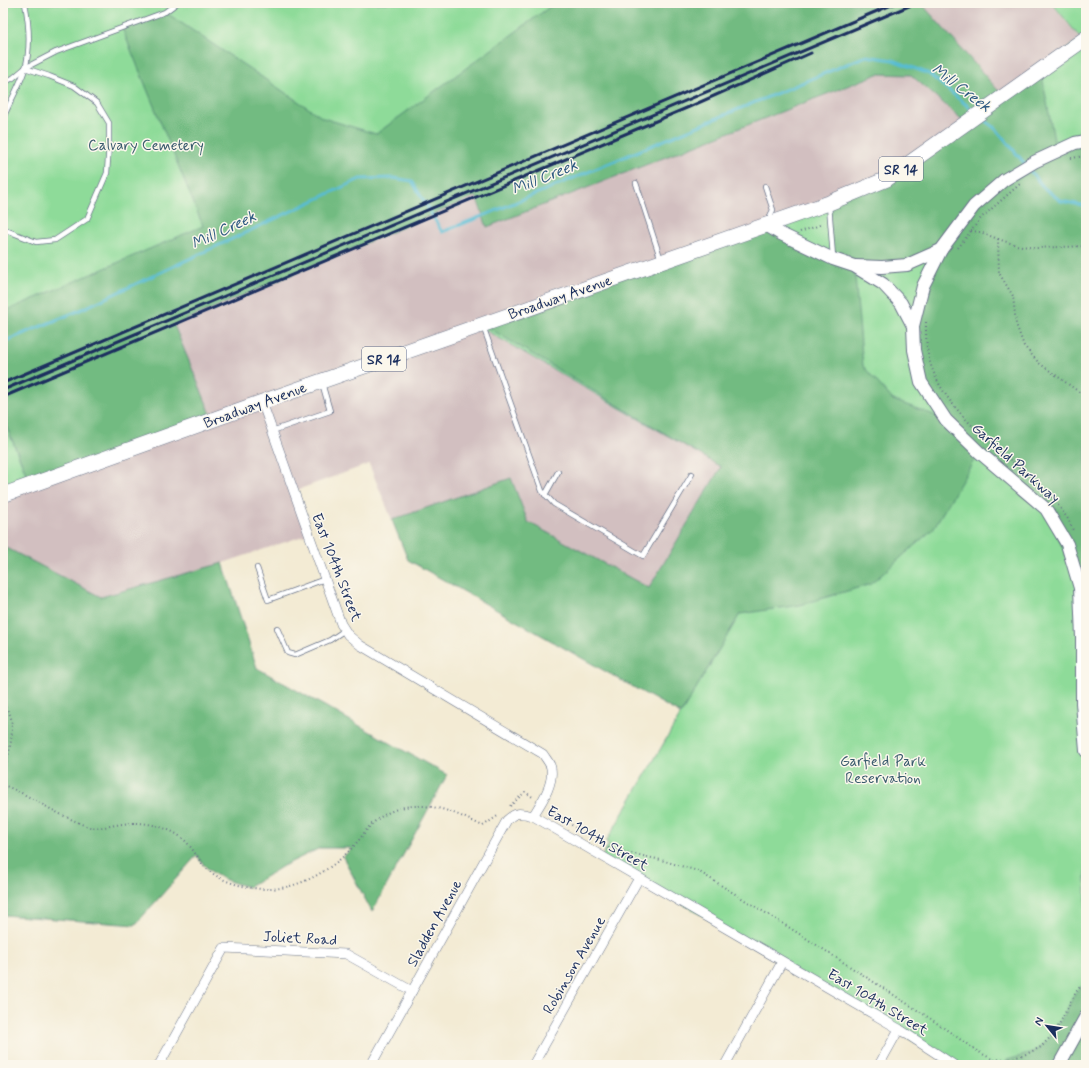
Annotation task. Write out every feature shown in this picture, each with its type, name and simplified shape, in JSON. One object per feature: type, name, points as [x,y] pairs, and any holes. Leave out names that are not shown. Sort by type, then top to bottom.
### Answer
[{"type":"main road","name":"Broadway Avenue","points":[[3,495],[482,324],[829,203],[887,179],[1086,38]]},
{"type":"street","name":"Garfield Parkway","points":[[1086,141],[1074,143],[1034,162],[1022,175],[1004,180],[974,206],[941,250],[923,286],[913,326],[914,350],[921,382],[946,420],[979,452],[1046,509],[1067,544],[1080,588],[1082,703],[1086,751]]},
{"type":"street","name":"Garfield Parkway","points":[[766,225],[781,234],[833,259],[854,266],[883,284],[901,302],[913,326]]},
{"type":"street","name":"Garfield Parkway","points":[[854,266],[882,267],[906,265],[941,250]]},
{"type":"street","name":"East 104th Street","points":[[262,402],[325,579],[342,624],[348,635],[360,645],[543,754],[551,769],[550,780],[548,789],[533,816],[898,1030],[954,1065]]},
{"type":"street","name":"Sladden Avenue","points":[[371,1065],[507,820],[514,814],[521,813],[533,816]]},
{"type":"street","name":"Robinson Avenue","points":[[533,1065],[639,878]]},
{"type":"street","name":"Joliet Road","points":[[159,1065],[224,948],[346,954],[412,991]]},
{"type":"street","points":[[725,1065],[782,962]]},
{"type":"street","points":[[1060,1065],[1086,1016]]},
{"type":"street","points":[[878,1065],[898,1030]]},
{"type":"lane","points":[[3,118],[25,68],[29,44],[25,3]]},
{"type":"lane","points":[[3,83],[13,78],[25,68],[56,52],[165,12],[177,3]]},
{"type":"lane","points":[[3,229],[36,242],[55,240],[87,219],[107,173],[109,144],[108,123],[97,103],[74,86],[25,68]]},
{"type":"lane","points":[[636,183],[662,262]]},
{"type":"lane","points":[[765,186],[773,210],[766,225]]},
{"type":"lane","points":[[829,203],[833,259]]},
{"type":"lane","points":[[482,324],[542,491],[554,504],[643,556],[692,474]]},
{"type":"lane","points":[[272,431],[330,410],[321,381]]},
{"type":"lane","points":[[545,494],[558,472]]},
{"type":"lane","points":[[257,568],[268,600],[325,579]]},
{"type":"lane","points":[[277,628],[288,653],[295,655],[330,640],[345,630]]},
{"type":"path","points":[[955,252],[981,218],[1022,175]]},
{"type":"path","points":[[799,232],[820,225]]},
{"type":"path","points":[[971,231],[980,232],[1016,245],[1036,248],[1086,246]]},
{"type":"path","points":[[998,239],[999,273],[1013,296],[1016,324],[1024,346],[1039,363],[1086,397]]},
{"type":"path","points":[[926,318],[926,340],[930,361],[938,382],[948,398],[979,433],[1051,496],[1068,519],[1074,534]]},
{"type":"path","points":[[3,704],[11,716],[12,727],[7,761],[3,771]]},
{"type":"path","points":[[3,785],[89,827],[106,828],[124,824],[144,823],[165,828],[178,835],[188,843],[204,865],[214,874],[230,882],[266,889],[279,888],[299,883],[325,870],[353,848],[378,818],[390,811],[403,807],[420,806],[441,808],[483,826],[499,815]]},
{"type":"path","points":[[506,810],[525,792],[534,798]]},
{"type":"path","points":[[548,807],[584,834]]},
{"type":"path","points":[[604,847],[661,860],[698,871],[792,929],[931,1019],[977,1051],[992,1058],[1007,1060],[1041,1047],[1055,1032],[1076,992],[1080,987],[1086,986]]},
{"type":"path","points":[[988,1065],[992,1058]]},
{"type":"shaded area","points":[[921,3],[1051,3],[1080,39],[1003,96]]},
{"type":"shaded area","points":[[879,74],[911,75],[966,123],[887,179],[480,327],[721,467],[649,588],[528,522],[511,478],[392,520],[369,464],[294,491],[309,534],[223,563],[101,597],[3,546],[3,495],[31,485],[3,419],[3,390],[473,191],[487,227]]},
{"type":"green space","name":"Calvary Cemetery","points":[[3,3],[828,3],[3,362]]},
{"type":"green space","points":[[555,3],[921,3],[1003,96],[1041,70],[1056,151],[1086,141],[1086,751],[1080,588],[1046,509],[979,452],[933,529],[871,584],[800,605],[740,614],[681,714],[408,560],[392,520],[511,478],[528,522],[649,588],[721,467],[482,324],[766,225],[833,259],[829,203],[887,179],[966,123],[911,75],[878,74],[487,227],[476,196],[174,325],[213,419],[31,485],[3,418],[3,312],[203,226],[122,28],[165,12],[323,118],[376,134]],"holes":[[[940,251],[913,326],[921,382],[945,419],[893,400],[863,366],[854,266],[907,265]]]},
{"type":"green space","name":"Garfield Park Reservation","points":[[1052,3],[1086,3],[1086,1065],[954,1065],[602,856],[609,844],[606,842],[799,512],[480,327],[871,190],[1081,39]]},
{"type":"green space","points":[[3,419],[31,485],[3,495]]},
{"type":"green space","points":[[3,546],[101,597],[223,563],[257,668],[447,775],[372,912],[343,857],[352,848],[320,848],[283,866],[249,887],[219,877],[201,862],[197,855],[135,925],[3,915]]},
{"type":"green space","points":[[1086,986],[1086,1065],[1005,1065],[1007,1060],[1030,1053],[1042,1046],[1057,1028],[1076,992],[1080,987]]},
{"type":"waterway","name":"Mill Creek","points":[[3,342],[78,311],[360,179],[393,178],[412,181],[442,232],[866,56],[893,60],[929,74],[975,112]]},
{"type":"waterway","name":"Mill Creek","points":[[981,117],[997,130],[1025,164]]},
{"type":"waterway","name":"Mill Creek","points":[[1028,168],[1044,188],[1061,201],[1086,206]]},
{"type":"railway","points":[[3,383],[896,3]]},
{"type":"railway","points":[[3,390],[916,3]]},
{"type":"railway","points":[[3,397],[689,107],[811,53]]}]
